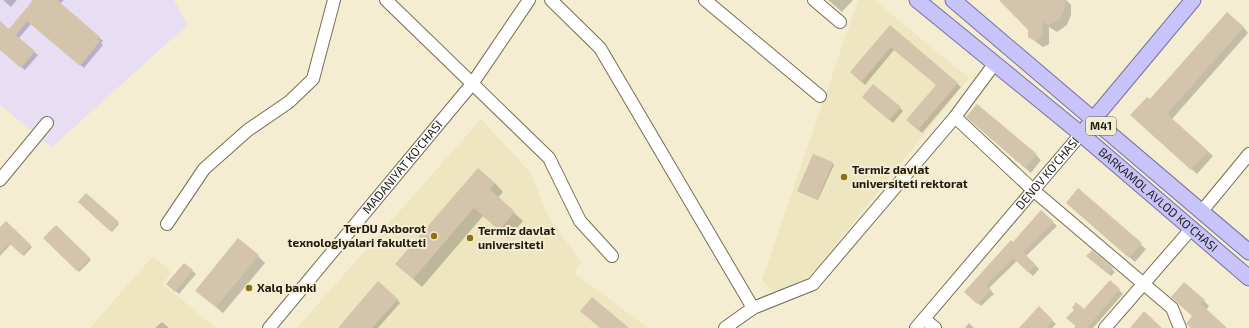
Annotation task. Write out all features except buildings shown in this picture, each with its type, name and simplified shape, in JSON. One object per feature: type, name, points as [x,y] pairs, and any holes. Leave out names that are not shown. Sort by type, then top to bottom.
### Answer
[{"type":"main road","name":"BARKAMOL AVLOD KO'CHASI","points":[[917,0],[1081,134],[1249,278]]},
{"type":"main road","name":"BARKAMOL AVLOD KO'CHASI","points":[[953,0],[1249,252]]},
{"type":"main road","name":"DENOV KO'CHASI","points":[[1081,134],[1193,0]]},
{"type":"street","points":[[167,224],[204,169],[248,130],[289,102],[313,79],[334,0]]},
{"type":"street","points":[[386,0],[549,158],[580,221],[612,256]]},
{"type":"street","name":"MADANIYAT KO'CHASI","points":[[269,328],[472,84],[529,0]]},
{"type":"street","points":[[551,0],[600,48],[753,308]]},
{"type":"street","points":[[705,0],[820,96]]},
{"type":"street","points":[[814,0],[840,22]]},
{"type":"street","points":[[725,328],[753,308],[813,284],[955,117],[995,63]]},
{"type":"street","points":[[955,117],[1033,190],[1172,308],[1180,328]]},
{"type":"street","points":[[0,180],[47,123]]},
{"type":"street","name":"DENOV KO'CHASI","points":[[916,328],[1081,134]]},
{"type":"street","points":[[1202,211],[1249,154]]},
{"type":"street","points":[[1105,328],[1192,228]]},
{"type":"street","points":[[924,319],[935,328]]},
{"type":"shaded area","points":[[0,0],[174,0],[187,25],[52,147],[0,105]]},
{"type":"shaded area","name":"Termiz davlat universiteti rektorat","points":[[858,0],[874,0],[969,78],[811,276],[774,293],[762,280]]},
{"type":"shaded area","name":"Termiz davlat universiteti","points":[[481,119],[530,172],[547,214],[581,262],[574,273],[648,328],[297,328]]},
{"type":"shaded area","points":[[153,256],[171,272],[163,284],[216,328],[90,328]]},
{"type":"place","name":"Termiz davlat universiteti rektorat","points":[[844,177]]},
{"type":"place","name":"TerDU Axborot texnologiyalari fakulteti","points":[[434,236]]},
{"type":"place","name":"Termiz davlat universiteti","points":[[470,238]]},
{"type":"place","name":"Xalq banki","points":[[249,288]]}]
